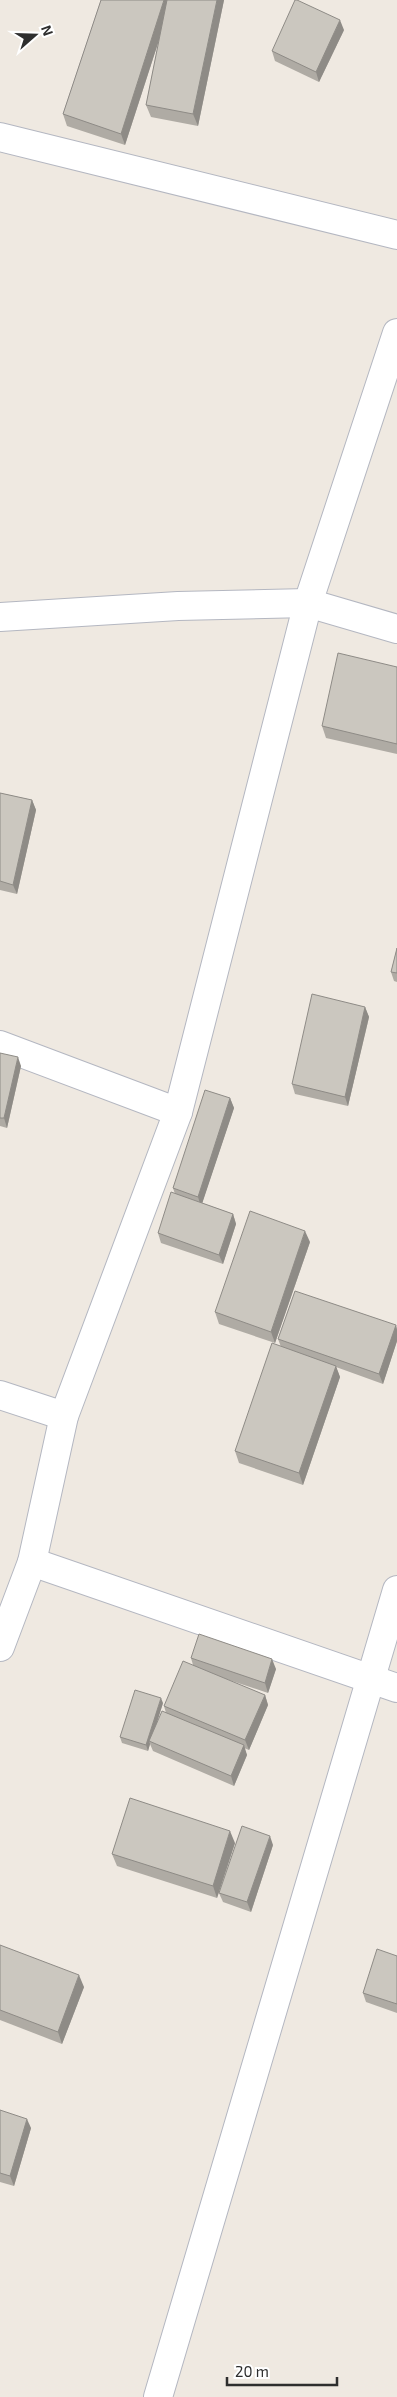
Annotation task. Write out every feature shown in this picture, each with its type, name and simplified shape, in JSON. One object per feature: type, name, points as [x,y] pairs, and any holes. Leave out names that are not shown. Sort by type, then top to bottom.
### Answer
[{"type":"street","points":[[0,137],[397,235]]},
{"type":"street","points":[[0,1646],[32,1562],[64,1416],[178,1112],[308,603],[397,334]]},
{"type":"street","points":[[0,618],[178,606],[308,603],[397,629]]},
{"type":"street","points":[[0,1045],[178,1112]]},
{"type":"street","points":[[0,1395],[64,1416]]},
{"type":"street","points":[[32,1562],[397,1688]]},
{"type":"street","points":[[158,2397],[397,1590]]},
{"type":"building","points":[[101,0],[164,0],[121,134],[63,114]]},
{"type":"building","points":[[167,0],[217,0],[193,114],[146,105]]},
{"type":"building","points":[[295,0],[340,20],[316,72],[272,51]]},
{"type":"building","points":[[338,653],[397,667],[397,744],[322,726]]},
{"type":"building","points":[[0,793],[32,800],[13,885],[0,881]]},
{"type":"building","points":[[397,948],[397,973],[391,972]]},
{"type":"building","points":[[312,994],[365,1007],[345,1097],[292,1084]]},
{"type":"building","points":[[0,1053],[18,1057],[4,1118],[0,1118]]},
{"type":"building","points":[[205,1090],[230,1098],[198,1197],[173,1188]]},
{"type":"building","points":[[171,1192],[233,1214],[219,1255],[158,1233]]},
{"type":"building","points":[[250,1211],[305,1231],[271,1332],[215,1312]]},
{"type":"building","points":[[295,1291],[396,1325],[379,1374],[278,1339]]},
{"type":"building","points":[[272,1343],[336,1366],[299,1473],[235,1451]]},
{"type":"building","points":[[199,1634],[272,1659],[265,1683],[191,1658]]},
{"type":"building","points":[[183,1661],[265,1695],[245,1740],[164,1706]]},
{"type":"building","points":[[135,1690],[161,1698],[146,1745],[120,1737]]},
{"type":"building","points":[[162,1711],[244,1745],[231,1776],[149,1741]]},
{"type":"building","points":[[130,1798],[230,1831],[213,1886],[112,1854]]},
{"type":"building","points":[[242,1826],[270,1836],[247,1902],[219,1893]]},
{"type":"building","points":[[0,1945],[79,1975],[58,2032],[0,2010]]},
{"type":"building","points":[[377,1949],[397,1956],[397,2004],[363,1993]]},
{"type":"building","points":[[0,2110],[27,2119],[10,2176],[0,2173]]}]
